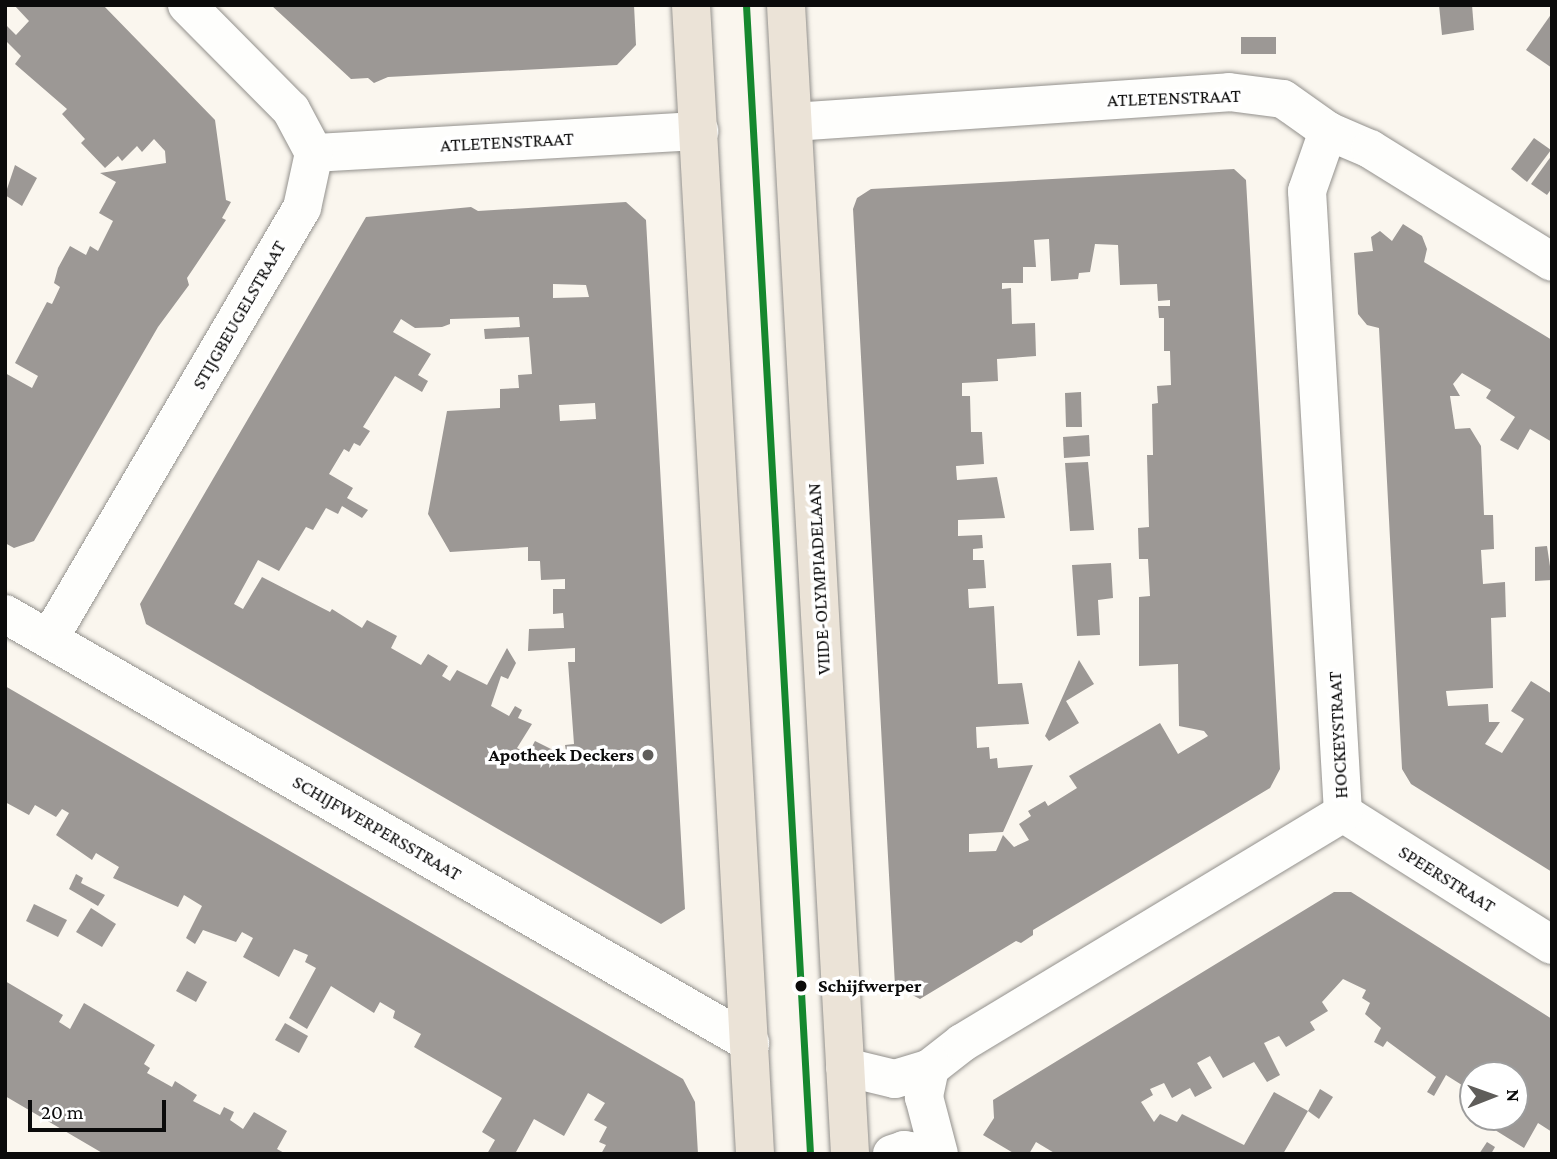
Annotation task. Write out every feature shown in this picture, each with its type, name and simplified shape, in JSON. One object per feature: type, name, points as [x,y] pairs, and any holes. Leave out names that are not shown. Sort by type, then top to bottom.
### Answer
[{"type":"main road","points":[[691,5],[755,1154]]},
{"type":"main road","name":"VIIDE-OLYMPIADELAAN","points":[[786,5],[850,1154]]},
{"type":"street","points":[[187,5],[291,110],[314,153]]},
{"type":"street","name":"ATLETENSTRAAT","points":[[793,122],[1229,92],[1283,99],[1328,131],[1370,149],[1552,262]]},
{"type":"street","name":"ATLETENSTRAAT","points":[[314,153],[699,131]]},
{"type":"street","name":"HOCKEYSTRAAT","points":[[845,1067],[895,1079],[930,1068],[974,1036],[1343,813],[1307,191],[1328,131]]},
{"type":"street","name":"STIJGBEUGELSTRAAT","points":[[49,639],[302,208],[314,153]]},
{"type":"street","name":"SCHIJFWERPERSSTRAAT","points":[[5,614],[750,1043]]},
{"type":"street","name":"SPEERSTRAAT","points":[[1343,813],[1552,945]]},
{"type":"street","points":[[930,1068],[924,1097],[939,1154]]},
{"type":"street","points":[[892,1154],[931,1154]]},
{"type":"building","points":[[14,5],[103,5],[215,120],[226,200],[231,202],[222,218],[226,220],[187,278],[189,285],[158,327],[34,541],[14,548],[5,543],[5,373],[32,388],[38,376],[15,363],[47,302],[52,304],[60,287],[54,283],[58,268],[70,246],[86,255],[90,246],[98,251],[113,221],[99,213],[116,182],[100,173],[166,163],[165,151],[154,139],[142,152],[137,146],[122,161],[118,156],[105,168],[81,143],[85,139],[62,114],[67,109],[15,64],[21,56],[5,40],[5,24],[16,35],[29,21]]},
{"type":"building","points":[[271,5],[634,5],[636,45],[617,65],[388,77],[374,83],[368,78],[351,79]]},
{"type":"building","points":[[1439,5],[1472,5],[1474,30],[1442,35]]},
{"type":"building","points":[[1552,13],[1552,68],[1526,50]]},
{"type":"building","points":[[1241,37],[1276,37],[1276,54],[1241,54]]},
{"type":"building","points":[[1534,138],[1551,150],[1527,182],[1511,169]]},
{"type":"building","points":[[1552,155],[1552,188],[1547,195],[1531,184]]},
{"type":"building","points":[[15,165],[37,178],[22,206],[5,195]]},
{"type":"building","points":[[1234,169],[1246,180],[1280,769],[1270,788],[1033,930],[1033,935],[1021,943],[1016,941],[920,999],[895,986],[853,209],[857,198],[871,189]],"holes":[[[1049,239],[1051,281],[1078,279],[1079,273],[1090,272],[1095,244],[1118,245],[1120,285],[1157,284],[1158,301],[1170,300],[1170,306],[1158,306],[1159,318],[1164,318],[1164,351],[1170,351],[1171,385],[1157,386],[1158,403],[1152,404],[1153,455],[1147,455],[1149,527],[1138,528],[1139,559],[1148,559],[1150,596],[1139,597],[1139,666],[1178,664],[1179,726],[1204,731],[1208,736],[1178,754],[1160,723],[1069,776],[1077,788],[1048,806],[1045,801],[1028,811],[1031,816],[1019,824],[1029,840],[1014,847],[1003,835],[996,851],[969,852],[969,834],[1003,832],[1033,765],[998,768],[997,758],[990,759],[989,747],[977,748],[976,727],[1029,724],[1022,683],[998,684],[994,606],[969,608],[968,589],[986,588],[984,560],[973,560],[973,549],[983,548],[982,535],[958,536],[958,520],[1005,518],[997,477],[957,480],[956,466],[984,464],[982,432],[971,432],[970,396],[962,396],[962,383],[998,381],[997,359],[1036,356],[1035,323],[1012,324],[1011,288],[1002,289],[1002,283],[1023,283],[1023,267],[1036,267],[1034,240]]]},
{"type":"building","points":[[626,202],[646,220],[685,909],[661,924],[146,624],[140,604],[366,217],[471,207],[478,211]],"holes":[[[553,284],[586,285],[589,297],[553,298]],[[519,317],[520,327],[484,329],[485,339],[529,337],[532,374],[518,375],[519,388],[500,389],[500,408],[447,411],[428,514],[450,552],[528,547],[528,561],[540,561],[541,580],[565,579],[565,589],[553,589],[553,614],[563,613],[564,628],[529,629],[528,651],[575,648],[575,662],[568,662],[574,744],[565,745],[567,757],[535,741],[528,754],[517,748],[532,724],[518,718],[522,710],[515,706],[509,716],[491,706],[501,676],[508,679],[516,663],[507,648],[487,685],[457,670],[450,681],[442,676],[448,666],[428,654],[421,665],[391,648],[397,636],[367,620],[362,628],[332,609],[330,612],[262,577],[243,609],[234,604],[258,560],[279,571],[306,527],[313,530],[326,508],[338,514],[342,506],[362,518],[368,510],[347,498],[353,488],[329,474],[344,449],[349,452],[354,443],[360,446],[370,431],[363,427],[395,376],[422,392],[428,381],[418,375],[431,354],[393,332],[401,319],[415,328],[442,327],[450,324],[450,319]],[[595,403],[596,419],[560,421],[559,405]]]},
{"type":"building","points":[[1403,224],[1422,236],[1427,249],[1424,262],[1552,340],[1552,442],[1530,429],[1518,450],[1500,440],[1515,417],[1486,398],[1491,390],[1462,373],[1453,384],[1460,396],[1450,396],[1455,429],[1470,428],[1481,446],[1484,515],[1493,515],[1494,549],[1481,550],[1483,584],[1505,582],[1506,617],[1491,618],[1493,688],[1446,691],[1448,706],[1488,704],[1489,722],[1500,722],[1485,744],[1502,753],[1524,719],[1511,711],[1531,681],[1552,694],[1552,872],[1411,784],[1402,769],[1379,328],[1367,325],[1358,314],[1354,253],[1373,251],[1371,237],[1380,231],[1392,241]]},
{"type":"building","points":[[1081,392],[1082,427],[1066,427],[1065,393]]},
{"type":"building","points":[[1089,435],[1090,456],[1064,458],[1063,437]]},
{"type":"building","points":[[1088,462],[1094,530],[1070,531],[1065,463]]},
{"type":"building","points":[[1547,546],[1552,580],[1535,581],[1535,547]]},
{"type":"building","points":[[1111,563],[1113,598],[1098,600],[1100,635],[1077,636],[1072,565]]},
{"type":"building","points":[[1079,660],[1094,684],[1066,701],[1079,723],[1049,741],[1045,736]]},
{"type":"building","points":[[5,686],[683,1079],[695,1102],[698,1154],[601,1154],[606,1145],[599,1142],[607,1127],[594,1120],[605,1103],[588,1093],[564,1136],[534,1119],[516,1152],[520,1154],[487,1154],[495,1140],[482,1132],[502,1098],[414,1047],[421,1034],[393,1018],[395,1011],[380,1002],[374,1013],[331,986],[307,1029],[289,1018],[316,968],[305,962],[308,955],[294,949],[279,977],[243,957],[253,938],[242,932],[236,942],[203,930],[195,944],[186,938],[202,906],[184,895],[178,907],[113,878],[119,867],[96,853],[92,860],[56,835],[69,813],[62,809],[56,817],[35,805],[29,815],[5,802]]},
{"type":"building","points":[[76,874],[83,878],[81,883],[105,895],[98,906],[69,889]]},
{"type":"building","points":[[1334,892],[1351,892],[1552,1019],[1552,1132],[1538,1123],[1524,1148],[1497,1131],[1529,1131],[1529,1061],[1459,1061],[1459,1083],[1446,1075],[1434,1096],[1427,1092],[1436,1077],[1387,1041],[1383,1047],[1374,1042],[1381,1028],[1365,1014],[1370,1003],[1362,998],[1366,990],[1343,979],[1322,1002],[1328,1011],[1310,1022],[1315,1030],[1286,1047],[1279,1036],[1264,1043],[1280,1075],[1267,1082],[1254,1062],[1223,1078],[1210,1056],[1197,1063],[1212,1088],[1195,1097],[1190,1088],[1172,1098],[1164,1083],[1150,1089],[1153,1095],[1141,1102],[1154,1122],[1160,1114],[1177,1122],[1182,1114],[1244,1145],[1274,1092],[1308,1111],[1283,1154],[1056,1154],[1036,1142],[1029,1154],[1015,1154],[983,1135],[994,1118],[993,1100]]},
{"type":"building","points":[[34,904],[67,920],[58,937],[26,921]]},
{"type":"building","points":[[91,908],[116,924],[102,947],[76,932]]},
{"type":"building","points":[[187,971],[207,982],[196,1002],[176,991]]},
{"type":"building","points":[[5,981],[63,1015],[59,1022],[70,1029],[84,1003],[155,1045],[144,1064],[150,1068],[147,1073],[172,1087],[175,1081],[197,1095],[193,1101],[220,1115],[224,1107],[234,1112],[230,1120],[243,1129],[254,1112],[287,1131],[277,1149],[286,1154],[104,1154],[5,1096]]},
{"type":"building","points":[[285,1023],[308,1036],[299,1053],[275,1040]]},
{"type":"building","points":[[1320,1089],[1333,1097],[1319,1119],[1308,1111]]},
{"type":"building","points":[[1487,1142],[1495,1147],[1491,1154],[1479,1154]]},
{"type":"transit line","points":[[746,5],[810,1154]]},
{"type":"place","name":"Apotheek Deckers","points":[[648,755]]},
{"type":"place","name":"Schijfwerper","points":[[801,986]]}]
